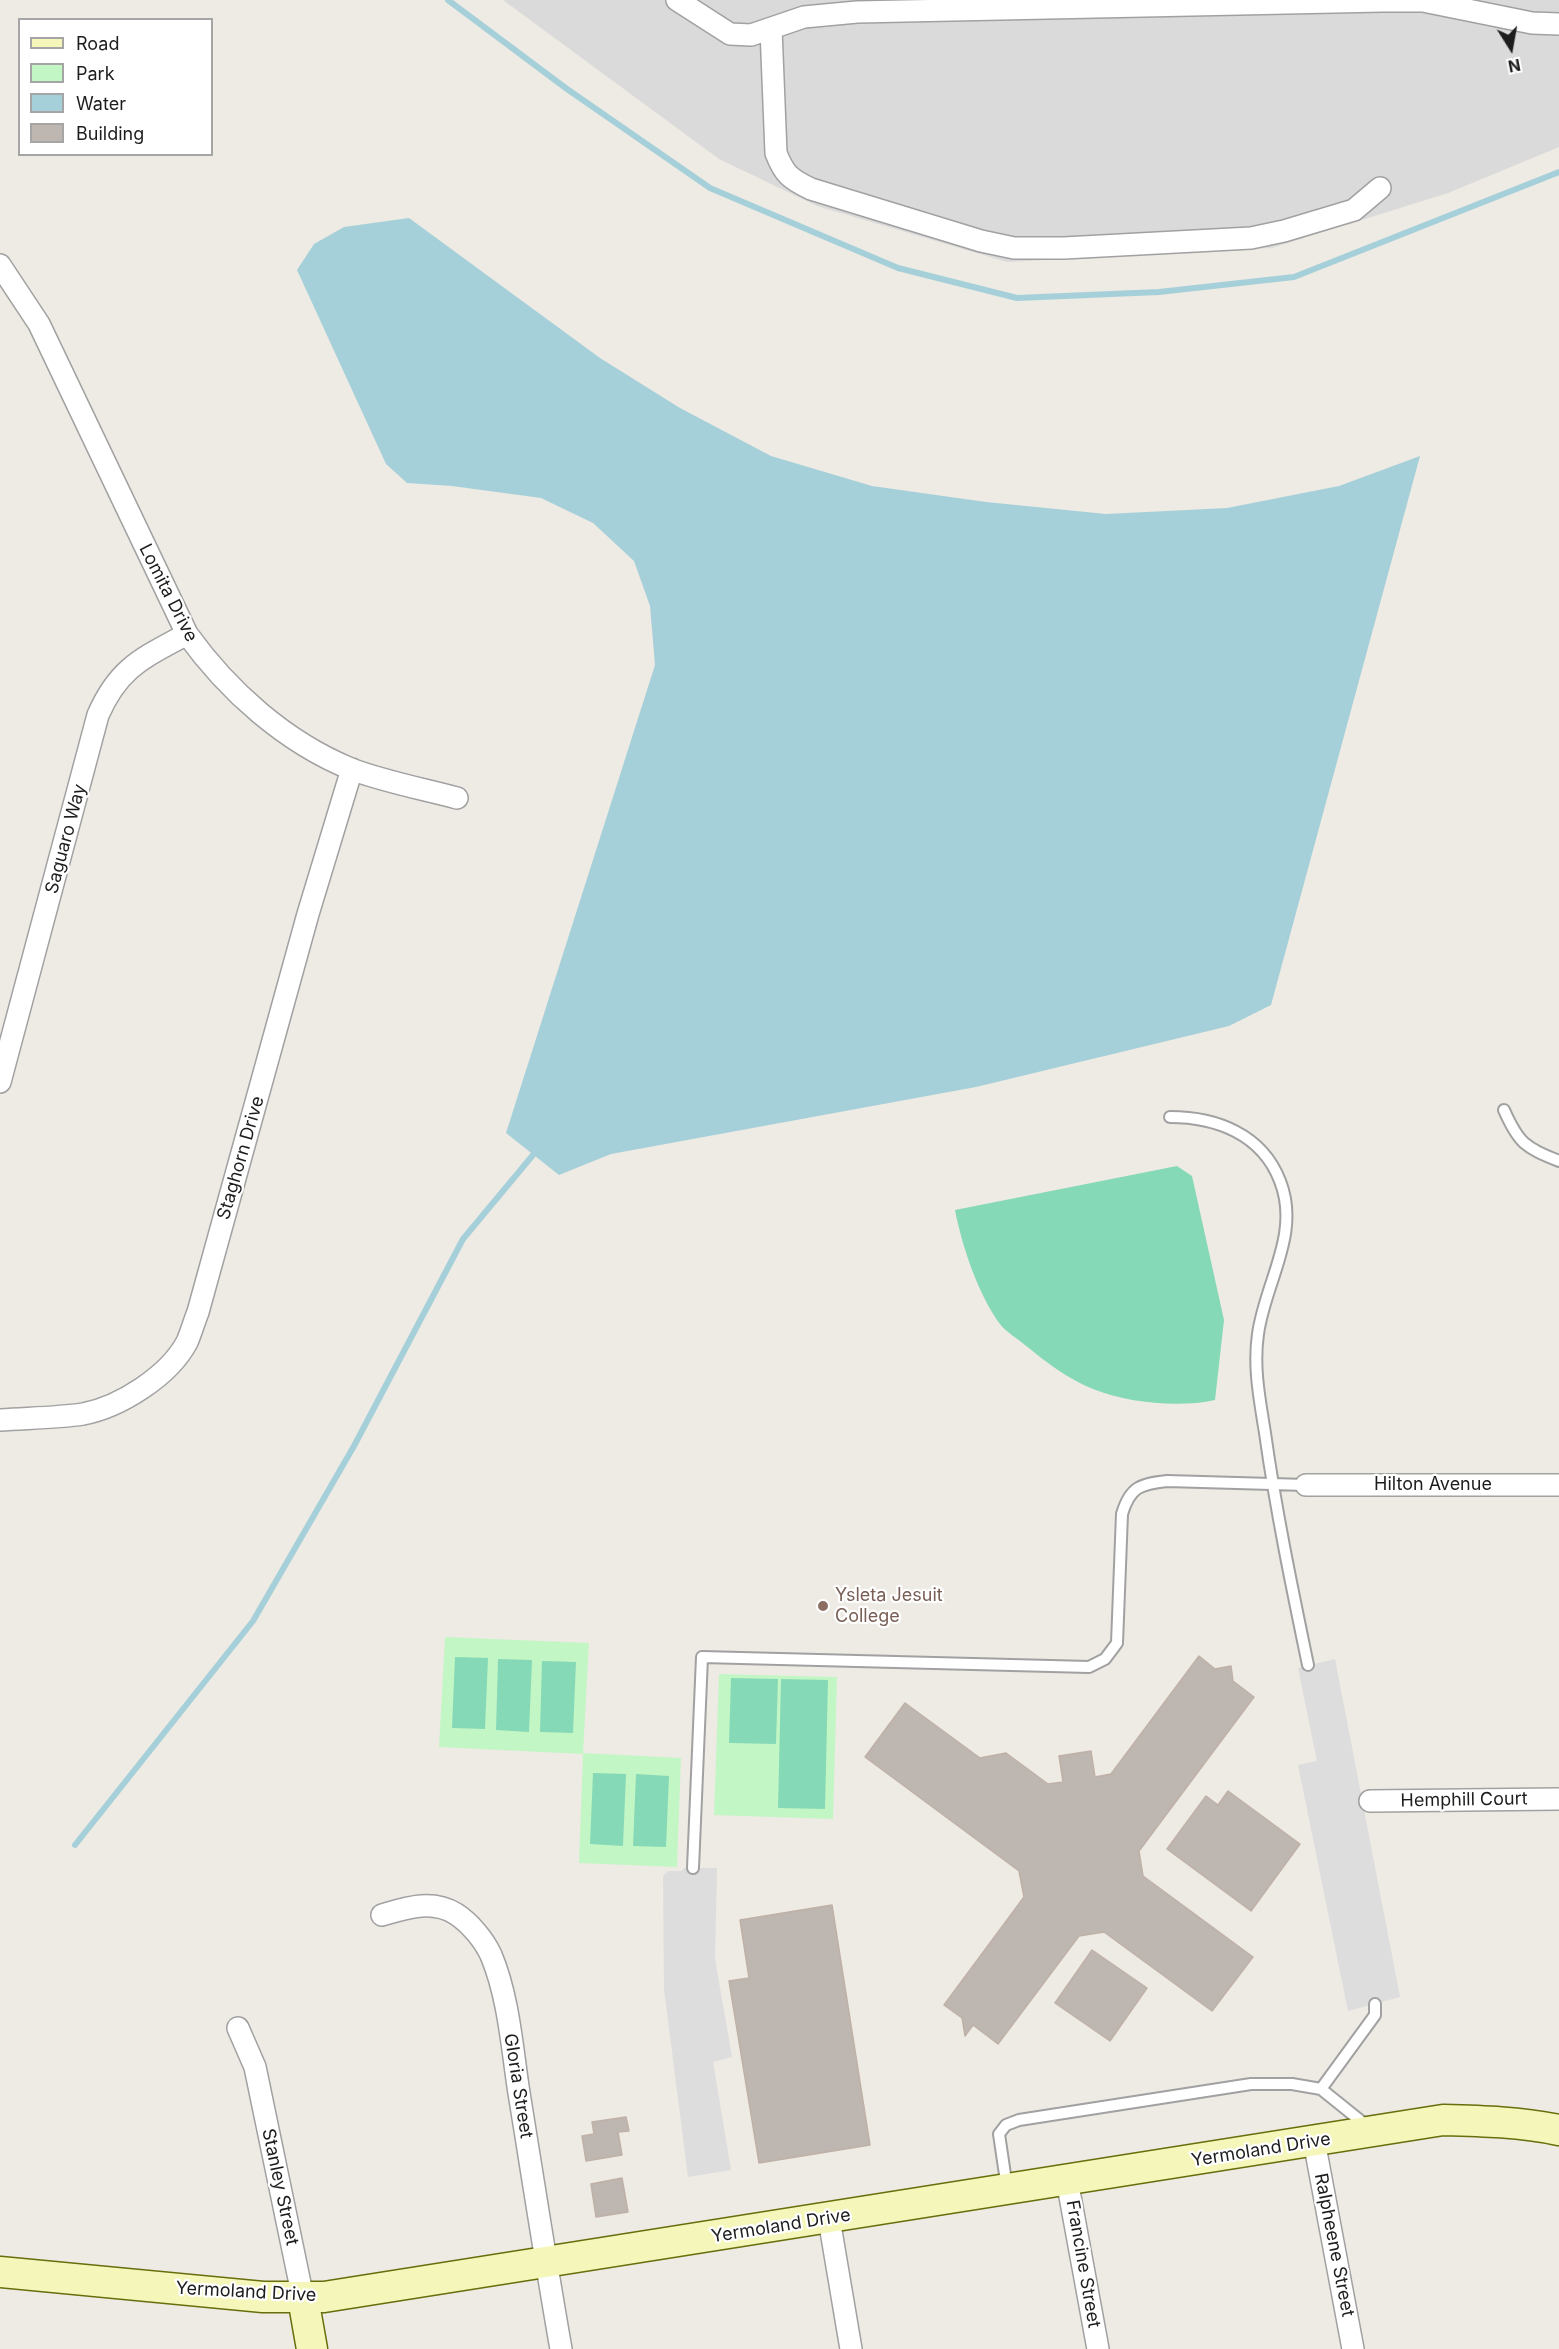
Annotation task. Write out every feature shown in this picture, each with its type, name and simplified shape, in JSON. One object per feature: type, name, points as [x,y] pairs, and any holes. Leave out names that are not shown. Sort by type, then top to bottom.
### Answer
[{"type":"street","points":[[676,0],[730,34],[751,35],[804,17],[857,12],[1382,1],[1423,1],[1532,23],[1559,24]]},
{"type":"street","points":[[771,29],[776,153],[783,170],[794,181],[811,189],[981,241],[1014,248],[1064,248],[1251,238],[1284,231],[1354,210],[1380,188]]},
{"type":"street","name":"Lomita Drive","points":[[0,265],[39,324],[187,634],[228,684],[260,714],[320,754],[352,769],[457,798]]},
{"type":"street","name":"Saguaro Way","points":[[0,1082],[98,715],[107,694],[120,676],[137,661],[187,634]]},
{"type":"street","name":"Staghorn Drive","points":[[0,1420],[86,1413],[133,1395],[158,1377],[175,1360],[187,1342],[198,1312],[309,914],[352,769]]},
{"type":"street","name":"Hilton Avenue","points":[[1306,1485],[1559,1485]]},
{"type":"street","name":"Hemphill Court","points":[[1370,1801],[1559,1799]]},
{"type":"street","name":"Gloria Street","points":[[382,1915],[409,1907],[440,1906],[467,1923],[490,1953],[505,2005],[545,2262],[561,2349]]},
{"type":"street","name":"Stanley Street","points":[[238,2028],[255,2067],[312,2349]]},
{"type":"street","name":"Yermoland Drive","points":[[0,2272],[263,2297],[303,2298],[412,2284],[1443,2120],[1516,2123],[1559,2130]]},
{"type":"street","name":"Ralpheene Street","points":[[1314,2141],[1353,2349]]},
{"type":"street","name":"Francine Street","points":[[1067,2180],[1098,2349]]},
{"type":"street","points":[[829,2218],[851,2349]]},
{"type":"lane","points":[[1504,1110],[1515,1134],[1531,1150],[1559,1161]]},
{"type":"lane","points":[[1170,1117],[1192,1117],[1213,1121],[1241,1134],[1266,1158],[1280,1180],[1287,1228],[1264,1302],[1255,1365],[1272,1484],[1308,1665]]},
{"type":"lane","points":[[693,1868],[702,1657],[1089,1667],[1105,1659],[1117,1643],[1122,1514],[1126,1500],[1133,1490],[1146,1484],[1167,1481],[1306,1485]]},
{"type":"lane","points":[[1321,2089],[1375,2015],[1374,2004]]},
{"type":"lane","points":[[1007,2189],[999,2134],[1006,2125],[1020,2120],[1251,2084],[1292,2084],[1321,2089],[1374,2132]]},
{"type":"shaded area","points":[[503,0],[1559,0],[1559,147],[1448,193],[1272,248],[1007,262],[817,206],[719,159]]},
{"type":"shaded area","points":[[1335,1659],[1400,1997],[1348,2011],[1298,1765],[1317,1761],[1298,1668]]},
{"type":"shaded area","points":[[684,1868],[717,1868],[715,1959],[732,2057],[713,2062],[731,2170],[688,2177],[664,1989],[663,1876],[668,1871],[682,1871]]},
{"type":"green space","points":[[1177,1166],[1192,1176],[1224,1320],[1215,1400],[1170,1404],[1121,1398],[1084,1385],[1057,1370],[1000,1324],[985,1299],[972,1269],[955,1210]]},
{"type":"green space","points":[[445,1637],[589,1643],[583,1753],[681,1758],[677,1867],[579,1863],[583,1754],[439,1747]]},
{"type":"green space","points":[[455,1657],[488,1658],[485,1729],[452,1728]]},
{"type":"green space","points":[[498,1659],[532,1660],[529,1732],[496,1730]]},
{"type":"green space","points":[[542,1661],[576,1662],[573,1733],[540,1732]]},
{"type":"green space","points":[[719,1674],[837,1677],[833,1819],[714,1815]]},
{"type":"green space","points":[[731,1678],[778,1679],[776,1744],[729,1743]]},
{"type":"green space","points":[[781,1679],[828,1680],[825,1809],[778,1808]]},
{"type":"green space","points":[[593,1773],[626,1774],[623,1846],[590,1844]]},
{"type":"green space","points":[[636,1774],[669,1776],[666,1847],[633,1846]]},
{"type":"water","points":[[409,218],[600,358],[680,408],[771,456],[872,486],[986,502],[1106,514],[1227,508],[1339,486],[1420,456],[1271,1005],[1229,1026],[976,1087],[611,1154],[559,1175],[506,1133],[655,665],[650,606],[634,561],[593,523],[541,498],[452,486],[407,483],[386,464],[297,270],[314,244],[344,227]]},
{"type":"building","points":[[1199,1656],[1215,1669],[1231,1666],[1233,1681],[1254,1697],[1139,1851],[1143,1876],[1253,1957],[1212,2011],[1104,1932],[1079,1936],[998,2044],[973,2025],[965,2036],[962,2018],[944,2005],[1024,1897],[1019,1871],[865,1757],[905,1703],[980,1758],[1006,1753],[1048,1784],[1063,1782],[1059,1756],[1091,1751],[1095,1777],[1111,1774]]},
{"type":"building","points":[[1228,1791],[1300,1844],[1251,1911],[1167,1849],[1206,1796],[1218,1805]]},
{"type":"building","points":[[832,1905],[870,2145],[759,2163],[729,1981],[749,1978],[740,1920]]},
{"type":"building","points":[[1092,1950],[1147,1988],[1110,2041],[1055,2003]]},
{"type":"building","points":[[626,2117],[629,2131],[618,2132],[622,2155],[586,2161],[582,2136],[594,2134],[592,2122]]},
{"type":"building","points":[[622,2178],[628,2212],[596,2217],[591,2184]]},
{"type":"waterway","points":[[448,0],[567,89],[710,188],[898,268],[1017,298],[1159,292],[1294,277],[1559,172]]},
{"type":"waterway","points":[[75,1845],[253,1621],[354,1446],[463,1239],[538,1149]]},
{"type":"place","name":"Ysleta Jesuit College","points":[[823,1606]]}]
